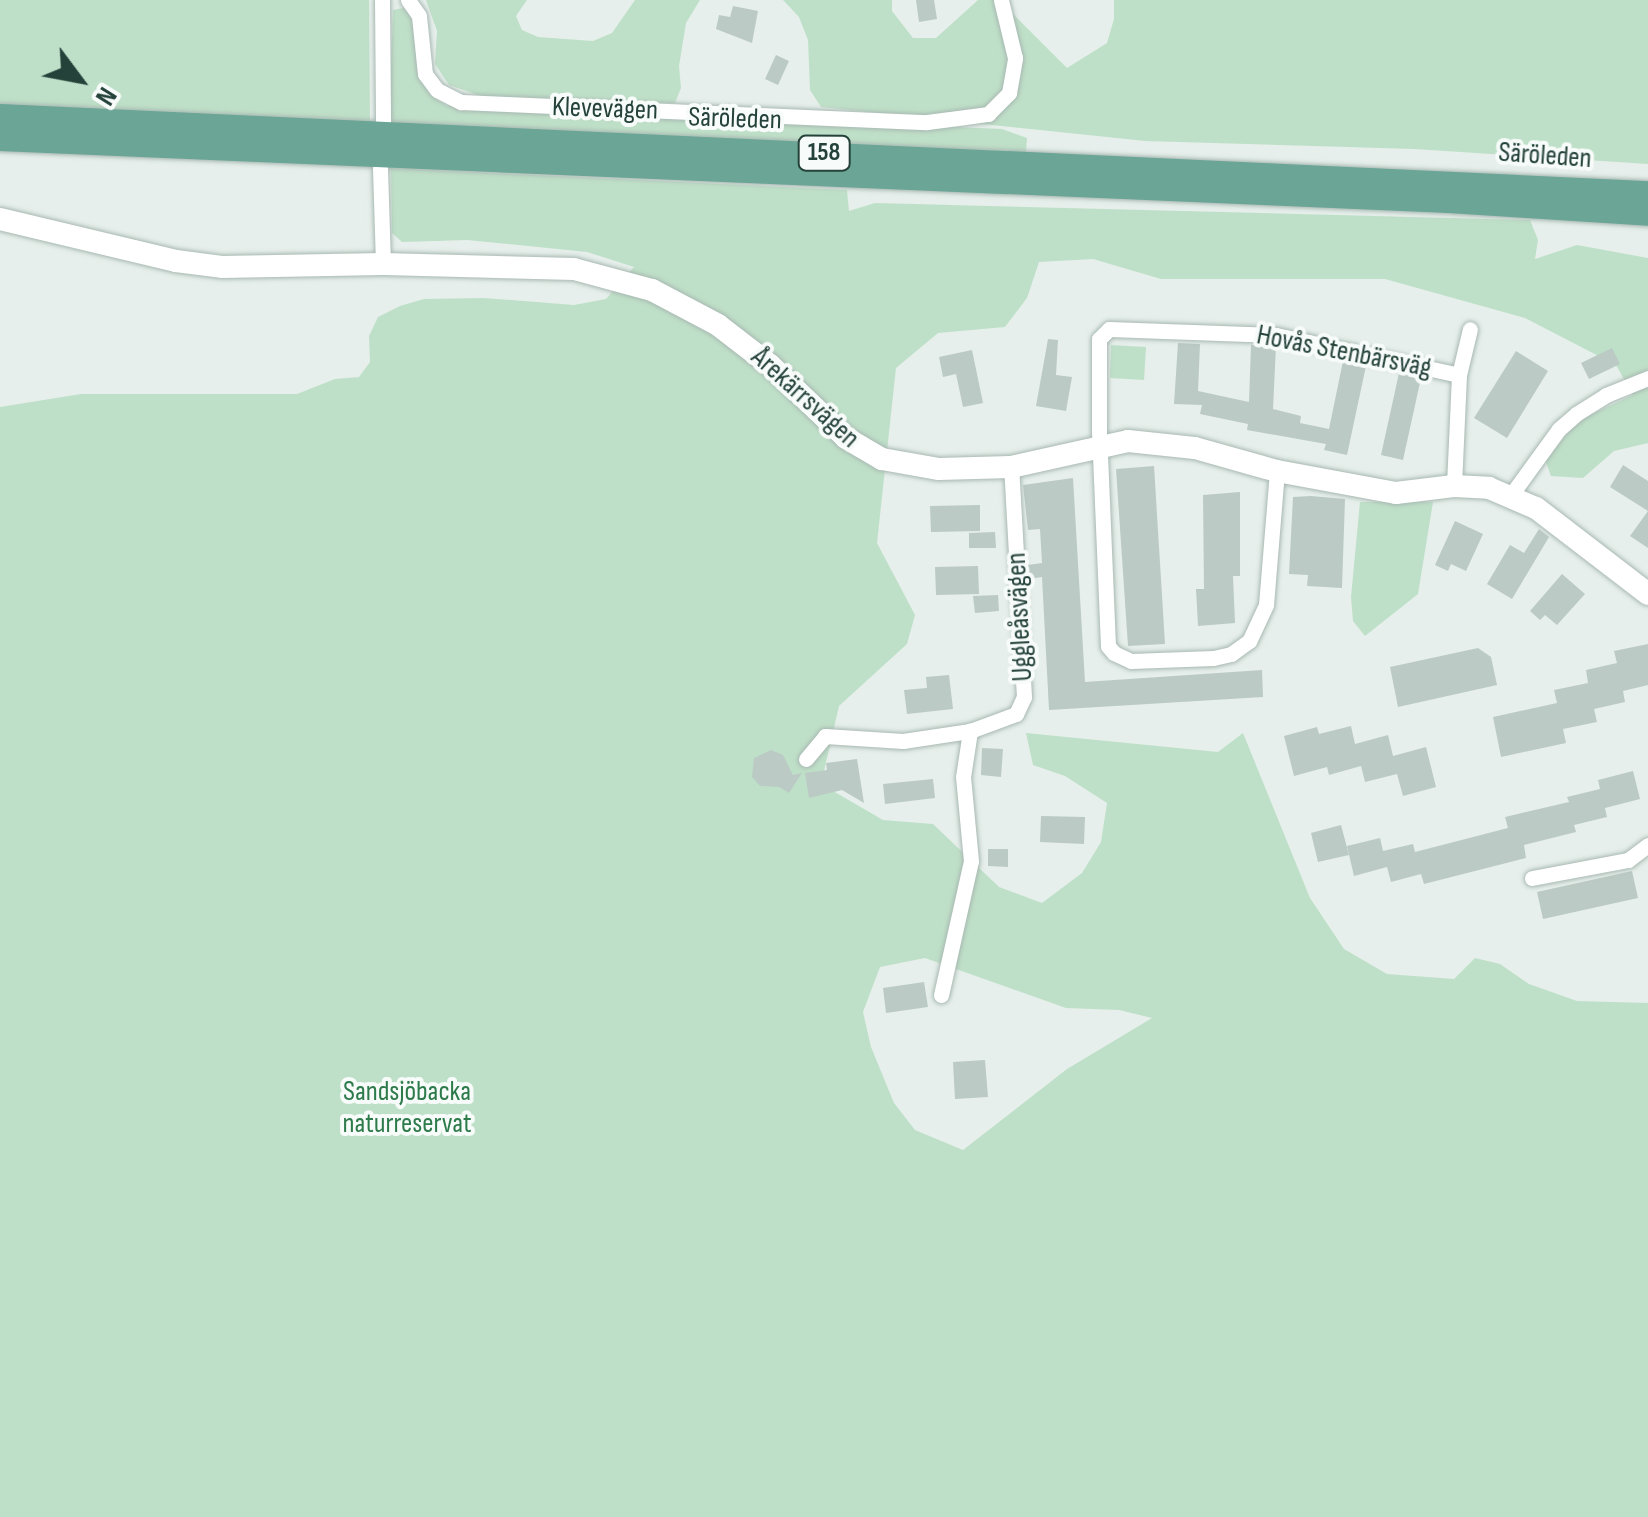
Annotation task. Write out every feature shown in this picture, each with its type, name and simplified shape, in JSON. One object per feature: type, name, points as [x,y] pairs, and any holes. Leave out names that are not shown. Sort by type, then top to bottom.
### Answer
[{"type":"main road","name":"Säröleden","points":[[0,116],[1648,192]]},
{"type":"main road","name":"Säröleden","points":[[0,138],[1449,200],[1648,213]]},
{"type":"street","points":[[382,0],[383,121]]},
{"type":"street","name":"Klevevägen","points":[[408,0],[419,16],[425,74],[436,90],[451,100],[927,122],[988,114],[1009,92],[1015,72],[1014,41],[1001,0]]},
{"type":"street","points":[[380,168],[382,264]]},
{"type":"street","name":"Årekärrsvägen","points":[[0,219],[207,265],[268,268],[382,264],[574,270],[652,290],[746,345],[846,438],[871,454],[939,469],[1010,468],[1100,444],[1128,441],[1180,446],[1277,471],[1396,493],[1454,486],[1511,495],[1536,508],[1648,594]]},
{"type":"street","name":"Hovås Stenbärsväg","points":[[1454,486],[1452,446],[1459,375],[1470,328]]},
{"type":"street","name":"Hovås Stenbärsväg","points":[[1100,444],[1100,339],[1109,329],[1276,335],[1459,375]]},
{"type":"street","points":[[1511,495],[1559,429],[1576,414],[1606,395],[1648,378]]},
{"type":"street","points":[[1100,444],[1108,646],[1130,660],[1214,658],[1231,654],[1254,634],[1266,605],[1277,471]]},
{"type":"street","name":"Uggleåsvägen","points":[[806,759],[825,736],[883,743],[970,731],[1016,714],[1024,704],[1010,468]]},
{"type":"street","points":[[941,994],[970,860],[962,777],[970,731]]},
{"type":"street","points":[[1532,878],[1628,860],[1648,845]]},
{"type":"green space","points":[[0,0],[369,0],[370,124],[0,106]]},
{"type":"green space","points":[[426,0],[527,0],[516,16],[522,30],[538,37],[593,41],[612,33],[635,0],[700,0],[686,23],[679,66],[681,88],[675,103],[531,101],[481,96],[449,85],[435,64],[437,31]]},
{"type":"green space","points":[[783,0],[892,0],[892,11],[913,38],[936,38],[978,0],[999,0],[1067,68],[1107,43],[1114,19],[1114,0],[1648,0],[1648,164],[1414,149],[1145,141],[821,107],[810,90],[808,40],[799,17]]},
{"type":"green space","points":[[403,8],[412,16],[419,78],[430,95],[447,106],[1002,129],[1027,138],[1026,152],[389,124],[393,10]]},
{"type":"green space","name":"Sandsjöbacka naturreservat","points":[[391,168],[847,190],[849,211],[875,203],[1530,220],[1538,240],[1535,259],[1577,245],[1648,258],[1648,443],[1614,451],[1583,478],[1551,476],[1545,460],[1579,420],[1633,395],[1616,365],[1525,318],[1385,279],[1161,279],[1093,259],[1039,262],[1027,298],[1005,327],[938,333],[896,368],[877,543],[915,615],[907,644],[839,706],[821,784],[883,820],[933,824],[999,887],[1042,903],[1082,873],[1101,842],[1107,803],[1065,776],[1033,765],[1026,733],[1218,752],[1243,733],[1310,898],[1344,949],[1387,974],[1454,979],[1475,958],[1500,964],[1529,984],[1577,1001],[1648,1003],[1648,1517],[0,1517],[0,407],[81,394],[297,394],[335,379],[359,377],[370,362],[369,336],[378,317],[400,306],[424,299],[484,298],[574,305],[606,299],[634,267],[587,252],[467,240],[402,242],[392,233]],"holes":[[[925,958],[1066,1008],[1119,1010],[1152,1018],[1067,1069],[963,1150],[915,1130],[894,1103],[871,1047],[863,1012],[880,967]]]},
{"type":"green space","points":[[1111,345],[1146,347],[1144,380],[1110,378]]},
{"type":"green space","points":[[1360,502],[1433,502],[1418,594],[1365,636],[1353,621],[1351,597]]},
{"type":"building","points":[[916,0],[934,0],[937,19],[919,22]]},
{"type":"building","points":[[733,6],[758,11],[752,43],[716,29],[719,15],[730,17]]},
{"type":"building","points":[[776,55],[789,61],[778,85],[765,79]]},
{"type":"building","points":[[1048,339],[1058,340],[1056,375],[1072,377],[1066,411],[1036,406]]},
{"type":"building","points":[[1178,343],[1200,344],[1198,391],[1249,402],[1251,345],[1276,346],[1273,409],[1301,416],[1300,423],[1329,429],[1343,361],[1366,366],[1347,455],[1324,450],[1326,444],[1247,430],[1248,424],[1200,414],[1202,405],[1174,404]]},
{"type":"building","points":[[1612,348],[1620,364],[1589,379],[1581,363]]},
{"type":"building","points":[[972,350],[983,403],[963,407],[956,374],[943,377],[939,357]]},
{"type":"building","points":[[1516,351],[1548,371],[1507,438],[1474,418]]},
{"type":"building","points":[[1399,373],[1421,378],[1403,460],[1381,455]]},
{"type":"building","points":[[1623,465],[1648,481],[1648,511],[1610,487]]},
{"type":"building","points":[[1154,466],[1165,644],[1128,646],[1116,469]]},
{"type":"building","points":[[1073,478],[1085,682],[1262,670],[1263,697],[1049,710],[1042,577],[1029,579],[1028,565],[1042,563],[1040,529],[1028,530],[1023,485]]},
{"type":"building","points":[[1240,492],[1240,576],[1233,576],[1235,623],[1198,626],[1196,589],[1204,589],[1203,495]]},
{"type":"building","points":[[1293,497],[1345,499],[1342,588],[1307,586],[1308,575],[1289,574]]},
{"type":"building","points":[[980,505],[980,531],[931,532],[930,506]]},
{"type":"building","points":[[1648,511],[1648,548],[1630,536]]},
{"type":"building","points":[[1455,521],[1483,534],[1466,571],[1451,564],[1448,571],[1435,565]]},
{"type":"building","points":[[1539,529],[1549,537],[1512,599],[1487,584],[1510,545],[1524,553]]},
{"type":"building","points":[[995,532],[996,548],[969,548],[969,533]]},
{"type":"building","points":[[978,566],[979,594],[936,595],[935,567]]},
{"type":"building","points":[[1562,574],[1585,594],[1557,625],[1545,615],[1540,620],[1530,611]]},
{"type":"building","points":[[998,595],[999,611],[975,613],[973,596]]},
{"type":"building","points":[[1648,644],[1648,685],[1623,691],[1625,702],[1594,709],[1597,722],[1563,729],[1566,743],[1501,757],[1493,717],[1557,703],[1554,690],[1588,683],[1586,670],[1617,663],[1614,651]]},
{"type":"building","points":[[1478,648],[1491,657],[1497,685],[1398,707],[1390,667]]},
{"type":"building","points":[[949,675],[953,709],[907,714],[904,690],[927,688],[926,677]]},
{"type":"building","points":[[1351,726],[1355,744],[1388,735],[1393,756],[1426,747],[1436,787],[1403,796],[1397,774],[1365,782],[1361,766],[1329,775],[1327,767],[1294,776],[1284,736],[1317,727],[1319,734]]},
{"type":"building","points":[[982,748],[1003,749],[1001,777],[981,775]]},
{"type":"building","points":[[771,750],[783,755],[793,775],[802,773],[789,793],[779,787],[760,786],[752,777],[754,758]]},
{"type":"building","points":[[857,759],[864,803],[842,790],[809,798],[805,773],[827,770],[826,763]]},
{"type":"building","points":[[1633,771],[1640,799],[1605,808],[1607,817],[1574,825],[1576,832],[1524,845],[1526,858],[1424,884],[1421,874],[1391,882],[1387,867],[1354,876],[1347,846],[1380,838],[1383,851],[1413,844],[1415,852],[1508,828],[1505,817],[1569,802],[1567,797],[1600,789],[1598,780]]},
{"type":"building","points":[[933,779],[935,798],[885,804],[883,784]]},
{"type":"building","points":[[1041,816],[1085,817],[1084,844],[1040,842]]},
{"type":"building","points":[[1341,825],[1349,855],[1318,862],[1311,833]]},
{"type":"building","points":[[988,849],[1008,849],[1008,867],[988,866]]},
{"type":"building","points":[[1632,871],[1638,898],[1543,919],[1537,892]]},
{"type":"building","points":[[924,982],[928,1007],[886,1013],[883,988]]},
{"type":"building","points":[[985,1060],[988,1097],[955,1099],[953,1062]]}]
